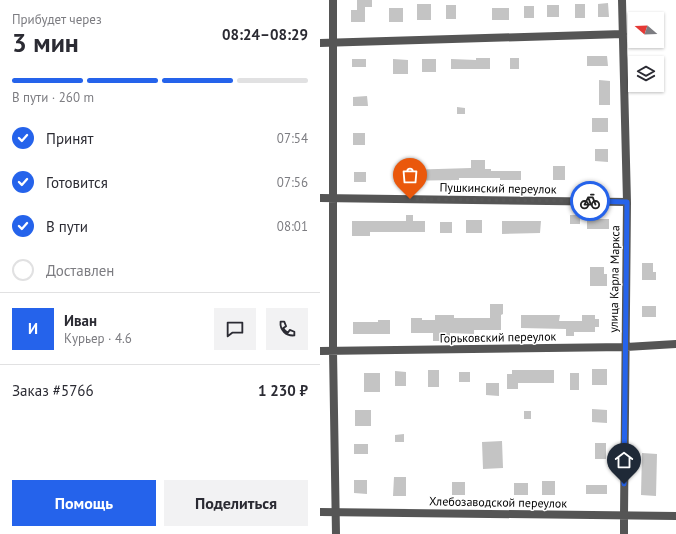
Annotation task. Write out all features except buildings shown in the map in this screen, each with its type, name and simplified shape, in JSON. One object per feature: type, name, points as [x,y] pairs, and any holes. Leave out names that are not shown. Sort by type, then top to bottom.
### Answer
[{"type":"street","points":[[333,0],[333,351],[336,534]]},
{"type":"street","name":"улица Карла Маркса","points":[[622,0],[627,202],[624,534]]},
{"type":"street","points":[[320,43],[623,34]]},
{"type":"street","name":"Пушкинский переулок","points":[[320,198],[627,202]]},
{"type":"street","name":"Горьковский переулок","points":[[320,351],[626,347],[676,344]]},
{"type":"street","name":"Хлебозаводской переулок","points":[[320,512],[676,516]]},
{"type":"way so far","points":[[410,199],[590,201]]},
{"type":"route","points":[[590,201],[627,202],[624,484]]}]
